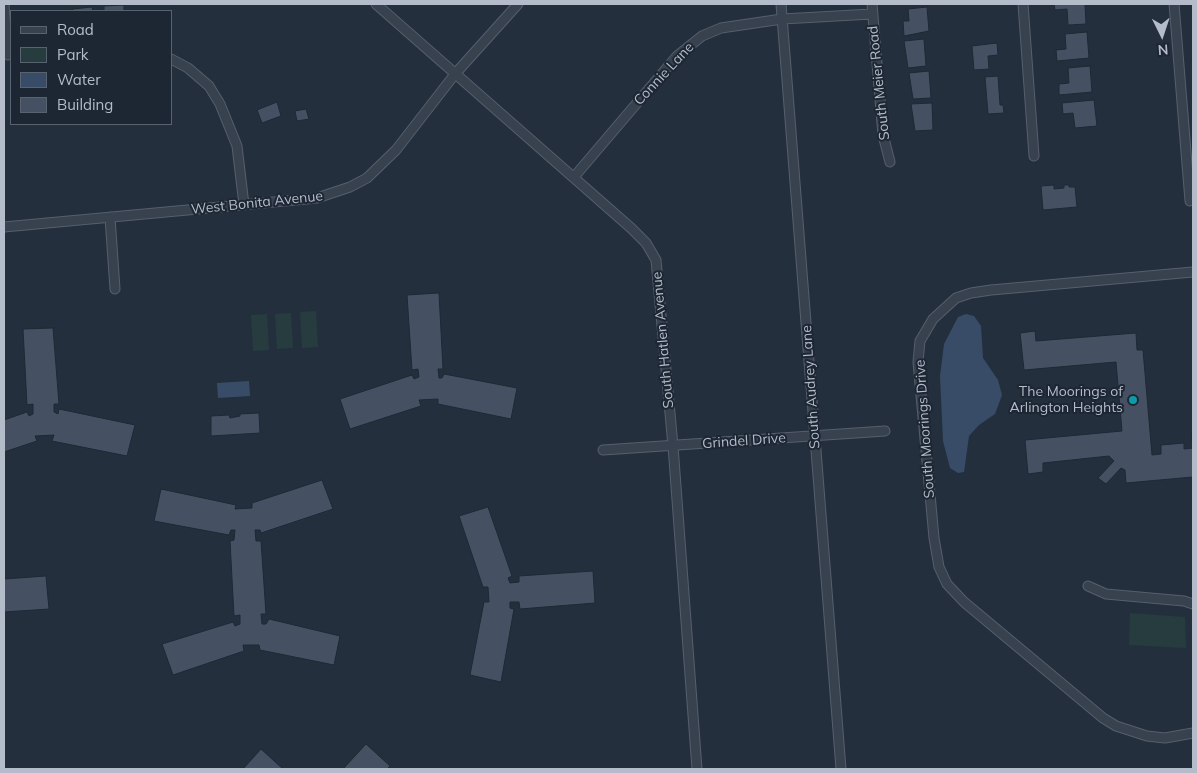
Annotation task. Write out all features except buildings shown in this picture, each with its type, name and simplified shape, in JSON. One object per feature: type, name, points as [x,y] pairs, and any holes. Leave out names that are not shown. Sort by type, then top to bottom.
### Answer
[{"type":"street","name":"South Hatlen Avenue","points":[[376,4],[574,177],[646,243],[656,260],[673,446],[697,769]]},
{"type":"street","name":"West Bonita Avenue","points":[[4,227],[318,198],[332,194],[367,178],[396,150],[455,74],[518,4]]},
{"type":"street","name":"South Audrey Lane","points":[[781,4],[841,769]]},
{"type":"street","name":"South Meier Road","points":[[872,4],[883,135],[890,162]]},
{"type":"street","points":[[1023,4],[1034,156]]},
{"type":"street","points":[[1174,4],[1190,201]]},
{"type":"street","points":[[4,5],[8,55]]},
{"type":"street","name":"Connie Lane","points":[[574,177],[688,46],[702,36],[722,28],[782,19],[872,14]]},
{"type":"street","points":[[172,60],[188,68],[209,86],[220,104],[236,146],[244,205]]},
{"type":"street","points":[[110,216],[115,289]]},
{"type":"street","name":"South Moorings Drive","points":[[1193,272],[971,293],[956,298],[933,319],[920,342],[920,378],[934,538],[939,567],[947,584],[964,602],[1103,718],[1116,726],[1147,736],[1165,738],[1193,733]]},
{"type":"street","name":"Grindel Drive","points":[[603,450],[885,431]]},
{"type":"street","points":[[1088,586],[1106,594],[1184,601],[1193,604]]},
{"type":"green space","points":[[316,311],[318,347],[302,348],[300,312]]},
{"type":"green space","points":[[291,313],[293,348],[277,349],[275,314]]},
{"type":"green space","points":[[267,314],[269,350],[253,351],[251,315]]},
{"type":"green space","points":[[1130,613],[1185,617],[1186,648],[1129,645]]},
{"type":"water","points":[[966,314],[974,316],[981,326],[983,358],[998,380],[1002,395],[995,414],[979,425],[969,436],[964,472],[958,473],[950,468],[943,441],[940,376],[944,344],[958,317]]},
{"type":"water","points":[[249,381],[250,396],[218,398],[217,383]]},
{"type":"place","name":"The Moorings of Arlington Heights","points":[[1133,400]]}]
